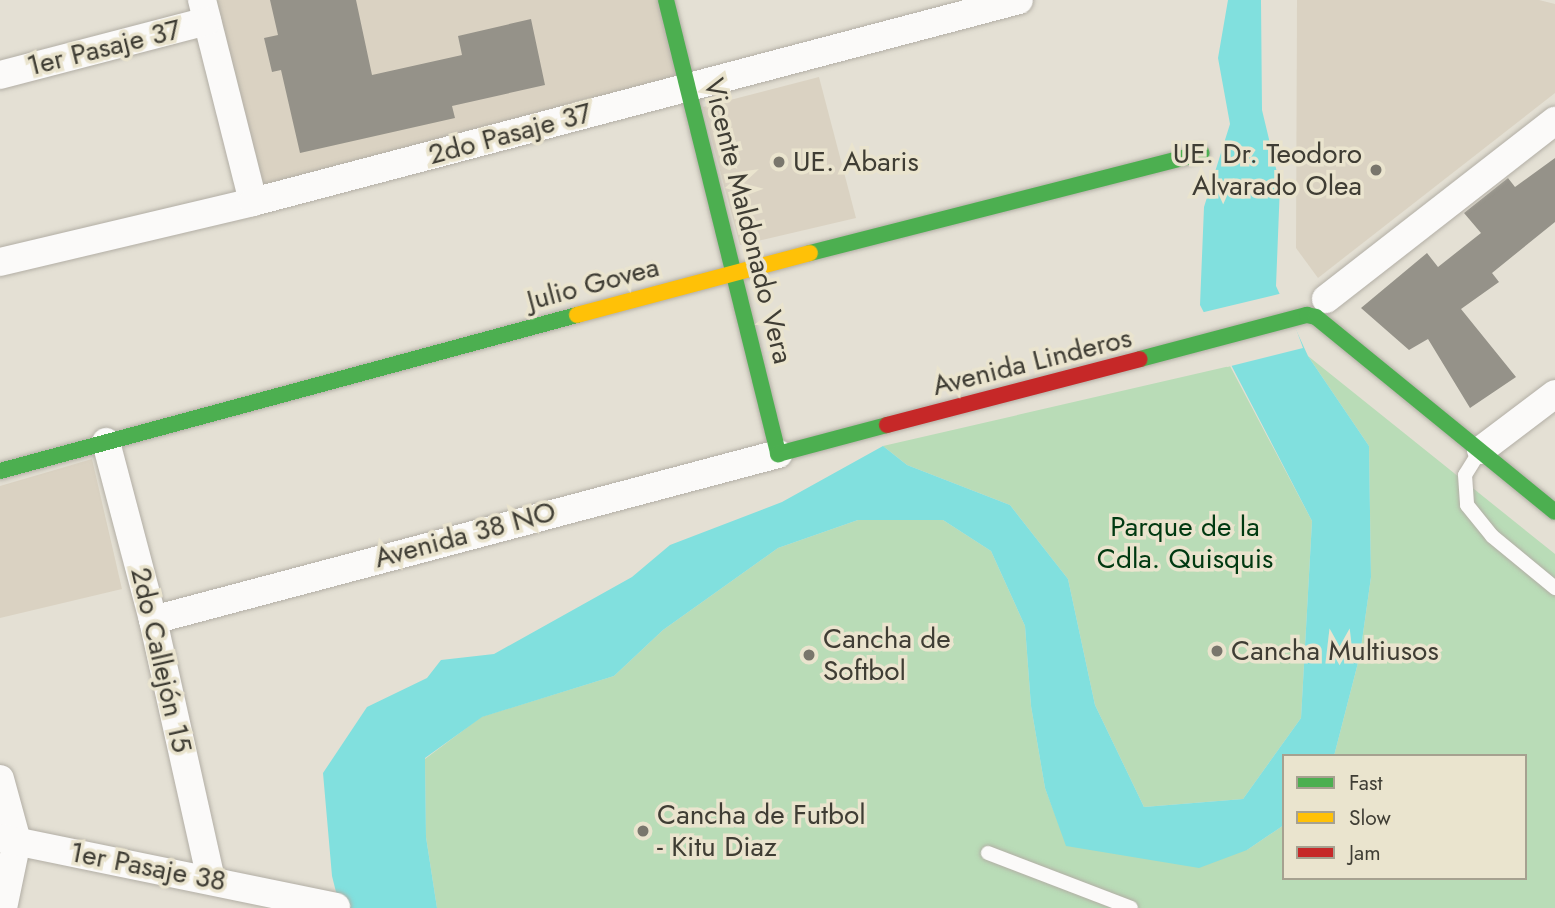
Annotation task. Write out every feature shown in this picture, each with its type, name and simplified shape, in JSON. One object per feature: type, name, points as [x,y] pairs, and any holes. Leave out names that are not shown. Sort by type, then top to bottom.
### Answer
[{"type":"street","name":"Vicente Maldonado Vera","points":[[666,0],[778,454]]},
{"type":"street","name":"2do Pasaje 37","points":[[0,262],[253,202],[688,85],[1019,0]]},
{"type":"street","name":"1er Pasaje 37","points":[[0,75],[205,11]]},
{"type":"street","points":[[205,11],[253,202]]},
{"type":"street","points":[[1326,299],[1555,121]]},
{"type":"street","name":"Julio Govea","points":[[0,471],[732,273],[1200,153]]},
{"type":"street","name":"Avenida Linderos","points":[[778,454],[1181,351],[1297,317],[1316,317],[1480,450]]},
{"type":"street","points":[[1555,394],[1480,450],[1555,512]]},
{"type":"street","name":"2do Callejón 15","points":[[106,442],[153,620],[211,879]]},
{"type":"street","name":"Avenida 38 NO","points":[[153,620],[778,454]]},
{"type":"street","points":[[0,779],[8,839],[3,908]]},
{"type":"street","name":"1er Pasaje 38","points":[[8,839],[336,907]]},
{"type":"lane","points":[[1480,450],[1465,475],[1466,505],[1492,536],[1555,587]]},
{"type":"lane","points":[[988,853],[1132,908]]},
{"type":"shaded area","points":[[205,0],[664,0],[686,85],[252,195]]},
{"type":"shaded area","name":"UE. Dr. Teodoro Alvarado Olea","points":[[1297,0],[1539,0],[1555,4],[1555,93],[1318,278],[1296,248]]},
{"type":"shaded area","name":"UE. Abaris","points":[[819,77],[856,218],[740,245],[703,107]]},
{"type":"shaded area","points":[[92,459],[122,589],[0,618],[0,486]]},
{"type":"green space","points":[[1308,356],[1555,554],[1555,908],[437,908],[426,837],[425,759],[481,717],[614,676],[663,630],[778,548],[858,520],[943,520],[991,551],[1025,626],[1031,706],[1045,788],[1067,846],[1247,850],[1282,826],[1282,880],[1527,880],[1527,754],[1335,754],[1360,655],[1371,577],[1369,446]]},
{"type":"green space","name":"Parque de la Cdla. Quisquis","points":[[1230,366],[1312,521],[1301,718],[1243,799],[1144,807],[1095,705],[1068,579],[1010,505],[907,465],[883,446]]},
{"type":"water","points":[[1228,0],[1261,0],[1262,110],[1280,185],[1276,286],[1308,356],[1369,446],[1371,577],[1360,655],[1335,754],[1282,754],[1282,826],[1247,850],[1199,868],[1066,846],[1045,788],[1031,706],[1025,626],[991,551],[943,520],[858,520],[778,548],[663,630],[614,676],[482,717],[425,758],[426,837],[437,908],[340,908],[332,876],[323,773],[367,707],[427,678],[441,660],[494,654],[632,577],[670,545],[782,502],[883,446],[907,465],[1010,505],[1068,579],[1095,705],[1144,807],[1243,799],[1301,718],[1312,521],[1200,305],[1204,207],[1230,124],[1218,58]]},
{"type":"pier","points":[[1283,293],[1303,348],[1227,367],[1200,313]]},
{"type":"building","points":[[270,0],[356,0],[372,75],[462,55],[458,36],[531,19],[545,85],[452,106],[455,118],[300,153],[281,70],[272,72],[264,38],[278,35]]},
{"type":"building","points":[[1555,158],[1555,222],[1492,273],[1499,282],[1461,309],[1516,377],[1470,408],[1428,339],[1409,350],[1361,308],[1427,253],[1438,267],[1481,233],[1464,213],[1508,178],[1515,187]]},
{"type":"traffic: fast","points":[[666,0],[778,454],[887,425]]},
{"type":"traffic: fast","points":[[810,253],[1201,153]]},
{"type":"traffic: fast","points":[[0,471],[577,315]]},
{"type":"traffic: fast","points":[[1140,359],[1307,315],[1316,317],[1555,512]]},
{"type":"traffic: slow","points":[[577,315],[810,253]]},
{"type":"traffic: jam","points":[[887,425],[1140,359]]},
{"type":"place","name":"UE. Abaris","points":[[779,162]]},
{"type":"place","name":"UE. Dr. Teodoro Alvarado Olea","points":[[1376,170]]},
{"type":"place","name":"Cancha Multiusos","points":[[1217,651]]},
{"type":"place","name":"Cancha de Softbol","points":[[809,655]]},
{"type":"place","name":"Cancha de Futbol - Kitu Diaz","points":[[643,831]]}]
